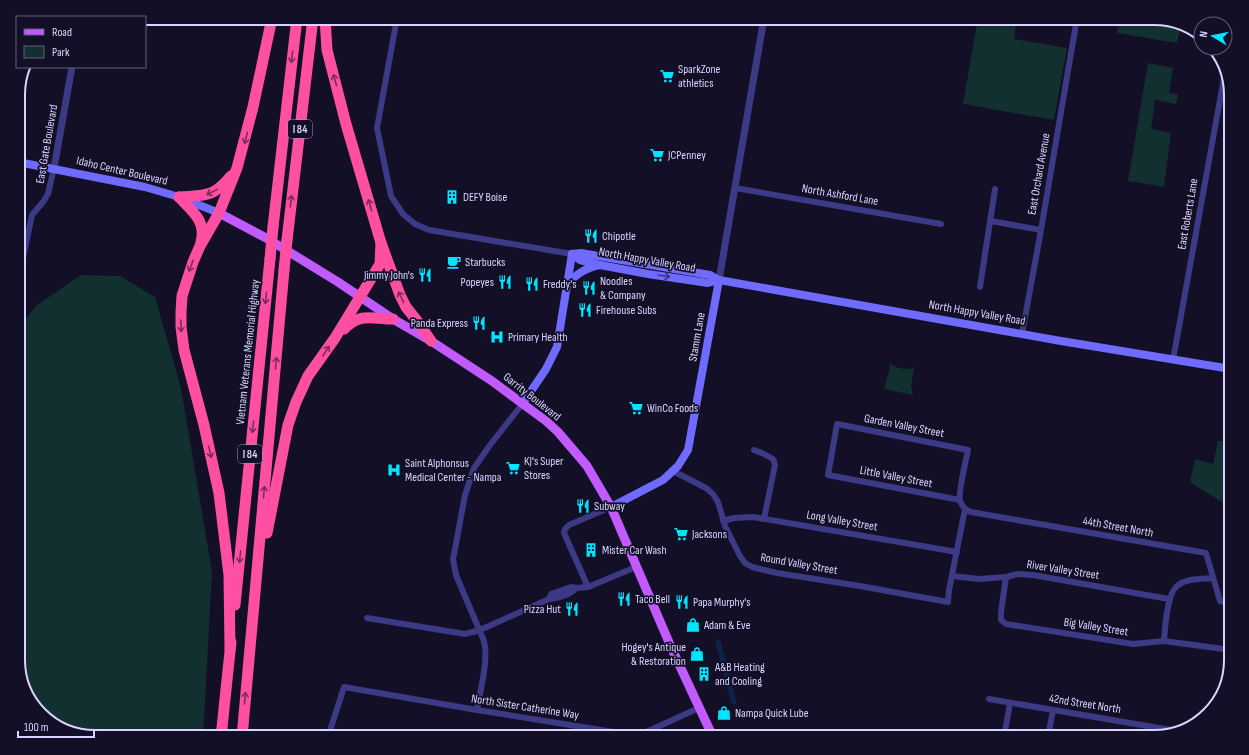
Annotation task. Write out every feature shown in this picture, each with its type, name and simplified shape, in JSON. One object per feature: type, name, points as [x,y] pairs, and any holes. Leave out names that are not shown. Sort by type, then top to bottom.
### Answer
[{"type":"highway","points":[[200,246],[219,213],[237,168],[253,108],[271,25]]},
{"type":"highway","name":"Vietnam Veterans Memorial Highway","points":[[223,730],[273,227],[296,25]]},
{"type":"highway","name":"I 84","points":[[243,730],[284,270],[312,25]]},
{"type":"highway","points":[[325,25],[327,50],[346,124],[380,243],[406,307],[431,341]]},
{"type":"highway","points":[[179,197],[201,196],[213,192],[222,186],[237,168]]},
{"type":"highway","points":[[179,197],[198,217],[201,223],[203,236],[182,296],[181,327],[189,371],[204,425],[219,493],[229,575],[230,649]]},
{"type":"highway","points":[[255,601],[288,425],[296,402],[308,376],[335,338],[380,264],[380,243]]},
{"type":"highway","points":[[335,338],[352,321],[361,318],[393,319]]},
{"type":"main road","name":"Idaho Center Boulevard","points":[[25,163],[145,187],[179,197],[219,213]]},
{"type":"main road","name":"Garrity Boulevard","points":[[219,213],[268,239],[393,319],[431,341],[492,381],[546,421],[586,466],[610,507],[710,730]]},
{"type":"main road","name":"North Happy Valley Road","points":[[572,254],[581,253],[710,275],[719,280],[1022,334],[1224,368]]},
{"type":"main road","name":"North Happy Valley Road","points":[[572,254],[580,260],[600,265],[708,283],[719,280]]},
{"type":"main road","points":[[523,403],[546,369],[557,347],[572,254]]},
{"type":"main road","points":[[568,282],[582,270],[600,265]]},
{"type":"main road","name":"Stamm Lane","points":[[610,507],[663,480],[678,466],[688,450],[719,280]]},
{"type":"street","name":"North Happy Valley Road","points":[[396,25],[378,128],[391,196],[403,214],[415,224],[429,230],[572,254]]},
{"type":"street","name":"Stamm Lane","points":[[719,280],[763,25]]},
{"type":"street","name":"East Orchard Avenue","points":[[1022,334],[1076,25]]},
{"type":"street","name":"East Gate Boulevard","points":[[25,249],[32,215],[48,194],[72,68]]},
{"type":"street","name":"East Roberts Lane","points":[[1174,360],[1223,84]]},
{"type":"street","name":"North Ashford Lane","points":[[735,188],[941,224]]},
{"type":"street","points":[[980,287],[996,189]]},
{"type":"street","points":[[991,221],[1041,230]]},
{"type":"street","points":[[477,710],[486,652],[480,630],[456,575],[453,560],[454,549],[465,495],[476,464],[523,403]]},
{"type":"street","name":"Garden Valley Street","points":[[828,475],[837,424],[968,450],[960,500]]},
{"type":"street","points":[[754,450],[774,459],[775,465],[764,519]]},
{"type":"street","name":"Round Valley Street","points":[[673,471],[706,488],[713,494],[718,502],[724,526],[740,556],[752,567],[777,573],[948,602],[952,576]]},
{"type":"street","name":"Little Valley Street","points":[[828,475],[960,500]]},
{"type":"street","points":[[952,576],[965,509],[960,500]]},
{"type":"street","name":"Stamm Lane","points":[[588,587],[564,533],[565,529],[569,524],[610,507]]},
{"type":"street","name":"44th Street North","points":[[965,509],[971,512],[986,515],[1206,553],[1220,601],[1224,602]]},
{"type":"street","name":"Long Valley Street","points":[[723,521],[734,518],[753,517],[957,552]]},
{"type":"street","points":[[367,618],[465,634],[480,630],[549,599],[553,599],[574,591],[576,588],[588,587],[636,567]]},
{"type":"street","name":"River Valley Street","points":[[952,576],[979,579],[1006,577],[1018,574],[1033,575],[1169,598]]},
{"type":"street","name":"Big Valley Street","points":[[1006,577],[1001,612],[1001,620],[1006,624],[1133,644],[1164,641],[1224,649]]},
{"type":"street","points":[[1164,641],[1169,598],[1176,586],[1184,582],[1214,578]]},
{"type":"street","name":"North Sister Catherine Way","points":[[330,730],[344,686],[599,730]]},
{"type":"street","name":"42nd Street North","points":[[989,699],[1164,729]]},
{"type":"street","points":[[1005,730],[1010,703]]},
{"type":"street","name":"North Sister Catherine Way","points":[[650,730],[699,708]]},
{"type":"street","points":[[1049,730],[1053,710]]},
{"type":"green space","points":[[977,25],[1016,25],[1014,39],[1067,48],[1054,120],[963,104]]},
{"type":"green space","points":[[1119,25],[1154,25],[1172,27],[1180,30],[1177,43],[1117,33]]},
{"type":"green space","points":[[1148,63],[1173,68],[1169,93],[1178,94],[1176,104],[1155,100],[1151,129],[1171,133],[1164,187],[1128,181]]},
{"type":"green space","points":[[81,275],[120,276],[155,297],[181,388],[212,572],[203,730],[96,730],[77,728],[60,721],[49,713],[42,706],[32,691],[26,673],[25,664],[25,320],[36,306]]},
{"type":"green space","points":[[890,363],[901,368],[908,369],[914,367],[911,386],[913,395],[884,389]]},
{"type":"green space","points":[[1218,441],[1224,441],[1224,504],[1190,482],[1195,459],[1213,464]]},
{"type":"waterway","points":[[718,642],[734,702]]},
{"type":"place","name":"SparkZone athletics","points":[[667,76]]},
{"type":"place","name":"JCPenney","points":[[657,155]]},
{"type":"place","name":"DEFY Boise","points":[[452,197]]},
{"type":"place","name":"Chipotle","points":[[591,236]]},
{"type":"place","name":"Starbucks","points":[[454,262]]},
{"type":"place","name":"Jimmy John's","points":[[425,275]]},
{"type":"place","name":"Popeyes","points":[[505,282]]},
{"type":"place","name":"Freddy's","points":[[532,284]]},
{"type":"place","name":"Noodles & Company","points":[[589,288]]},
{"type":"place","name":"Firehouse Subs","points":[[585,310]]},
{"type":"place","name":"Panda Express","points":[[479,323]]},
{"type":"place","name":"Primary Health","points":[[497,337]]},
{"type":"place","name":"WinCo Foods","points":[[636,408]]},
{"type":"place","name":"KJ's Super Stores","points":[[513,468]]},
{"type":"place","name":"Saint Alphonsus Medical Center - Nampa","points":[[394,470]]},
{"type":"place","name":"Subway","points":[[583,506]]},
{"type":"place","name":"Jacksons","points":[[681,534]]},
{"type":"place","name":"Mister Car Wash","points":[[591,550]]},
{"type":"place","name":"Taco Bell","points":[[624,599]]},
{"type":"place","name":"Papa Murphy's","points":[[682,602]]},
{"type":"place","name":"Pizza Hut","points":[[572,609]]},
{"type":"place","name":"Adam & Eve","points":[[693,625]]},
{"type":"place","name":"Hogey's Antique & Restoration","points":[[697,654]]},
{"type":"place","name":"A&B Heating and Cooling","points":[[704,674]]},
{"type":"place","name":"Nampa Quick Lube","points":[[724,713]]}]
